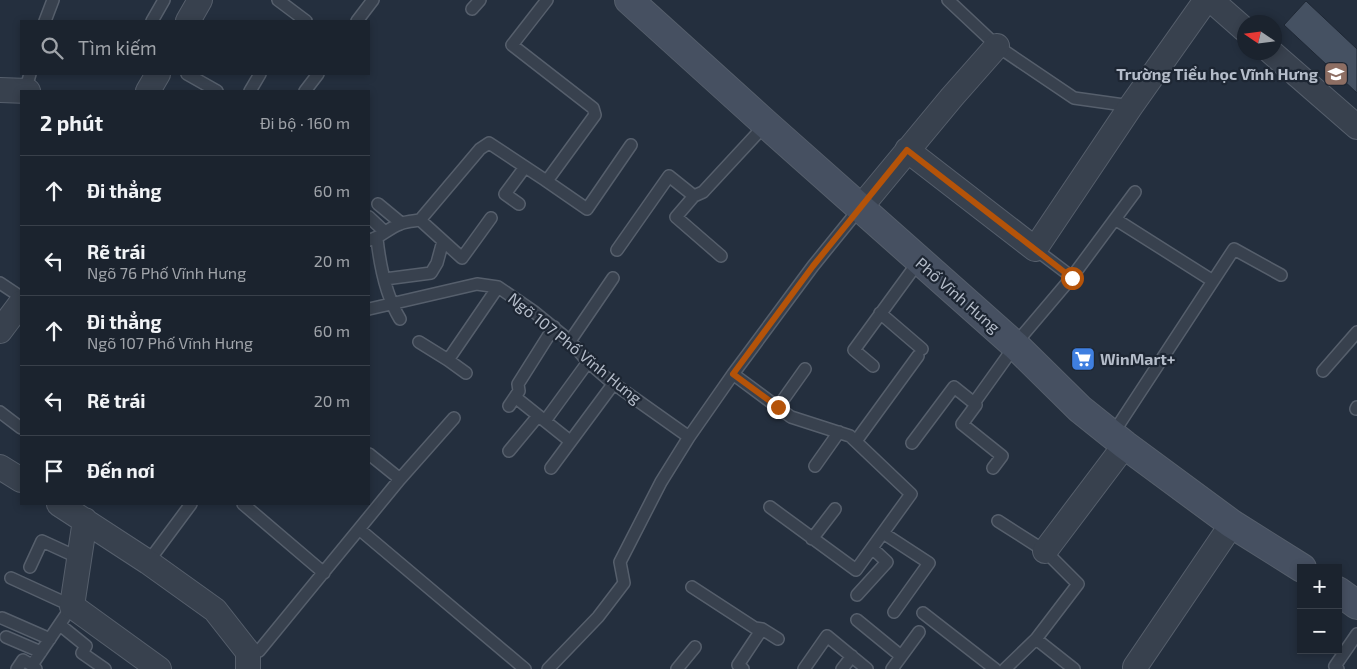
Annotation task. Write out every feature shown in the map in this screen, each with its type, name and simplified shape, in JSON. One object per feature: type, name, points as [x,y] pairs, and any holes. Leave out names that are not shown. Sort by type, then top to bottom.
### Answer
[{"type":"main road","name":"Phố Vĩnh Hưng","points":[[630,0],[766,124],[1016,346],[1080,409],[1118,440],[1232,524],[1297,565]]},
{"type":"main road","points":[[1342,594],[1357,605]]},
{"type":"street","points":[[189,20],[200,0]]},
{"type":"street","points":[[907,150],[1035,249],[1131,106],[1206,0]]},
{"type":"street","points":[[1211,0],[1237,23]]},
{"type":"street","points":[[860,208],[907,150],[998,46]]},
{"type":"street","points":[[1280,60],[1357,127]]},
{"type":"street","points":[[149,90],[157,75]]},
{"type":"street","points":[[0,90],[20,91]]},
{"type":"street","points":[[0,331],[20,304]]},
{"type":"street","points":[[1045,551],[1118,440]]},
{"type":"street","points":[[0,467],[20,479]]},
{"type":"street","points":[[75,510],[215,610],[248,661]]},
{"type":"street","points":[[75,510],[79,558],[66,615],[159,669]]},
{"type":"street","points":[[1136,668],[1232,524]]},
{"type":"lane","points":[[45,20],[53,0]]},
{"type":"lane","points":[[153,20],[164,0]]},
{"type":"lane","points":[[278,0],[294,17]]},
{"type":"lane","points":[[358,20],[373,0]]},
{"type":"lane","points":[[472,9],[480,0]]},
{"type":"lane","points":[[545,180],[549,178],[595,115],[593,108],[512,45],[547,0]]},
{"type":"lane","points":[[948,0],[998,46],[1074,98],[1131,106]]},
{"type":"lane","points":[[27,90],[30,75]]},
{"type":"lane","points":[[188,75],[215,90]]},
{"type":"lane","points":[[251,90],[259,75]]},
{"type":"lane","points":[[306,90],[317,75]]},
{"type":"lane","points":[[721,256],[676,216],[694,196],[703,192],[766,124]]},
{"type":"lane","points":[[377,237],[401,223],[420,220],[480,149],[490,143],[587,209],[631,145]]},
{"type":"lane","points":[[519,204],[505,194],[525,167]]},
{"type":"lane","points":[[617,250],[669,176],[694,196]]},
{"type":"lane","points":[[992,468],[1002,456],[962,424],[976,405],[974,403],[1022,336],[1072,278],[1135,192]]},
{"type":"lane","points":[[378,204],[401,223]]},
{"type":"lane","points":[[548,669],[598,617],[624,583],[620,562],[661,482],[689,437],[813,266],[860,208]]},
{"type":"lane","points":[[420,220],[462,258],[491,218]]},
{"type":"lane","points":[[1115,219],[1213,281]]},
{"type":"lane","points":[[370,220],[377,237],[380,262],[391,304],[400,319]]},
{"type":"lane","points":[[385,278],[431,273],[437,264],[443,241]]},
{"type":"lane","points":[[1035,249],[1072,278]]},
{"type":"lane","points":[[1118,440],[1234,249],[1281,275]]},
{"type":"lane","points":[[873,366],[854,350],[919,261]]},
{"type":"lane","points":[[570,341],[614,278]]},
{"type":"lane","points":[[0,282],[20,302]]},
{"type":"lane","points":[[370,309],[477,284],[498,287]]},
{"type":"lane","name":"Ngõ 107 Phố Vĩnh Hưng","points":[[448,360],[498,287],[534,311],[570,341],[588,362],[614,383],[689,437]]},
{"type":"lane","points":[[856,441],[920,353],[880,313]]},
{"type":"lane","points":[[554,328],[518,384],[519,391],[512,402],[541,418],[570,441]]},
{"type":"lane","points":[[1323,371],[1357,332]]},
{"type":"lane","points":[[420,342],[466,373]]},
{"type":"lane","points":[[509,451],[541,418],[588,362]]},
{"type":"lane","points":[[778,407],[805,369]]},
{"type":"lane","points":[[733,374],[791,417],[850,436],[911,494],[856,570]]},
{"type":"lane","points":[[551,468],[614,383]]},
{"type":"lane","points":[[912,443],[954,387],[974,403]]},
{"type":"lane","points":[[0,412],[20,427]]},
{"type":"lane","points":[[248,661],[259,651],[400,479],[454,418]]},
{"type":"lane","points":[[815,466],[839,432]]},
{"type":"lane","points":[[370,455],[400,479]]},
{"type":"lane","points":[[148,562],[190,505]]},
{"type":"lane","points":[[244,505],[324,572]]},
{"type":"lane","points":[[770,507],[856,570],[870,583]]},
{"type":"lane","points":[[812,539],[835,509]]},
{"type":"lane","points":[[998,522],[1045,551],[1078,584],[1036,639],[1005,669]]},
{"type":"lane","points":[[359,530],[525,669]]},
{"type":"lane","points":[[883,532],[929,563],[894,612]]},
{"type":"lane","points":[[30,567],[42,541],[79,558]]},
{"type":"lane","points":[[857,595],[870,583],[887,562],[872,548]]},
{"type":"lane","points":[[11,578],[66,615],[86,646],[82,653],[105,669]]},
{"type":"lane","points":[[692,587],[755,628],[762,629],[778,639]]},
{"type":"lane","points":[[923,613],[995,669]]},
{"type":"lane","points":[[17,669],[23,660],[34,667],[41,652],[66,615]]},
{"type":"lane","points":[[2,618],[50,639]]},
{"type":"lane","points":[[857,620],[901,656]]},
{"type":"lane","points":[[742,669],[738,665],[762,629]]},
{"type":"lane","points":[[892,669],[919,632]]},
{"type":"lane","points":[[1333,665],[1357,634]]},
{"type":"lane","points":[[804,669],[827,636],[867,669]]},
{"type":"lane","points":[[6,637],[41,652]]},
{"type":"lane","points":[[1036,639],[1074,669]]},
{"type":"lane","points":[[677,669],[695,646]]},
{"type":"lane","points":[[842,669],[852,656]]},
{"type":"building","points":[[1306,1],[1357,49],[1357,93],[1284,25]]},
{"type":"place","name":"Trường Tiểu học Vĩnh Hưng","points":[[1336,74]]},
{"type":"place","name":"WinMart+","points":[[1083,359]]},
{"type":"route","points":[[778,407],[733,374],[813,266],[907,150],[1072,278]]}]
